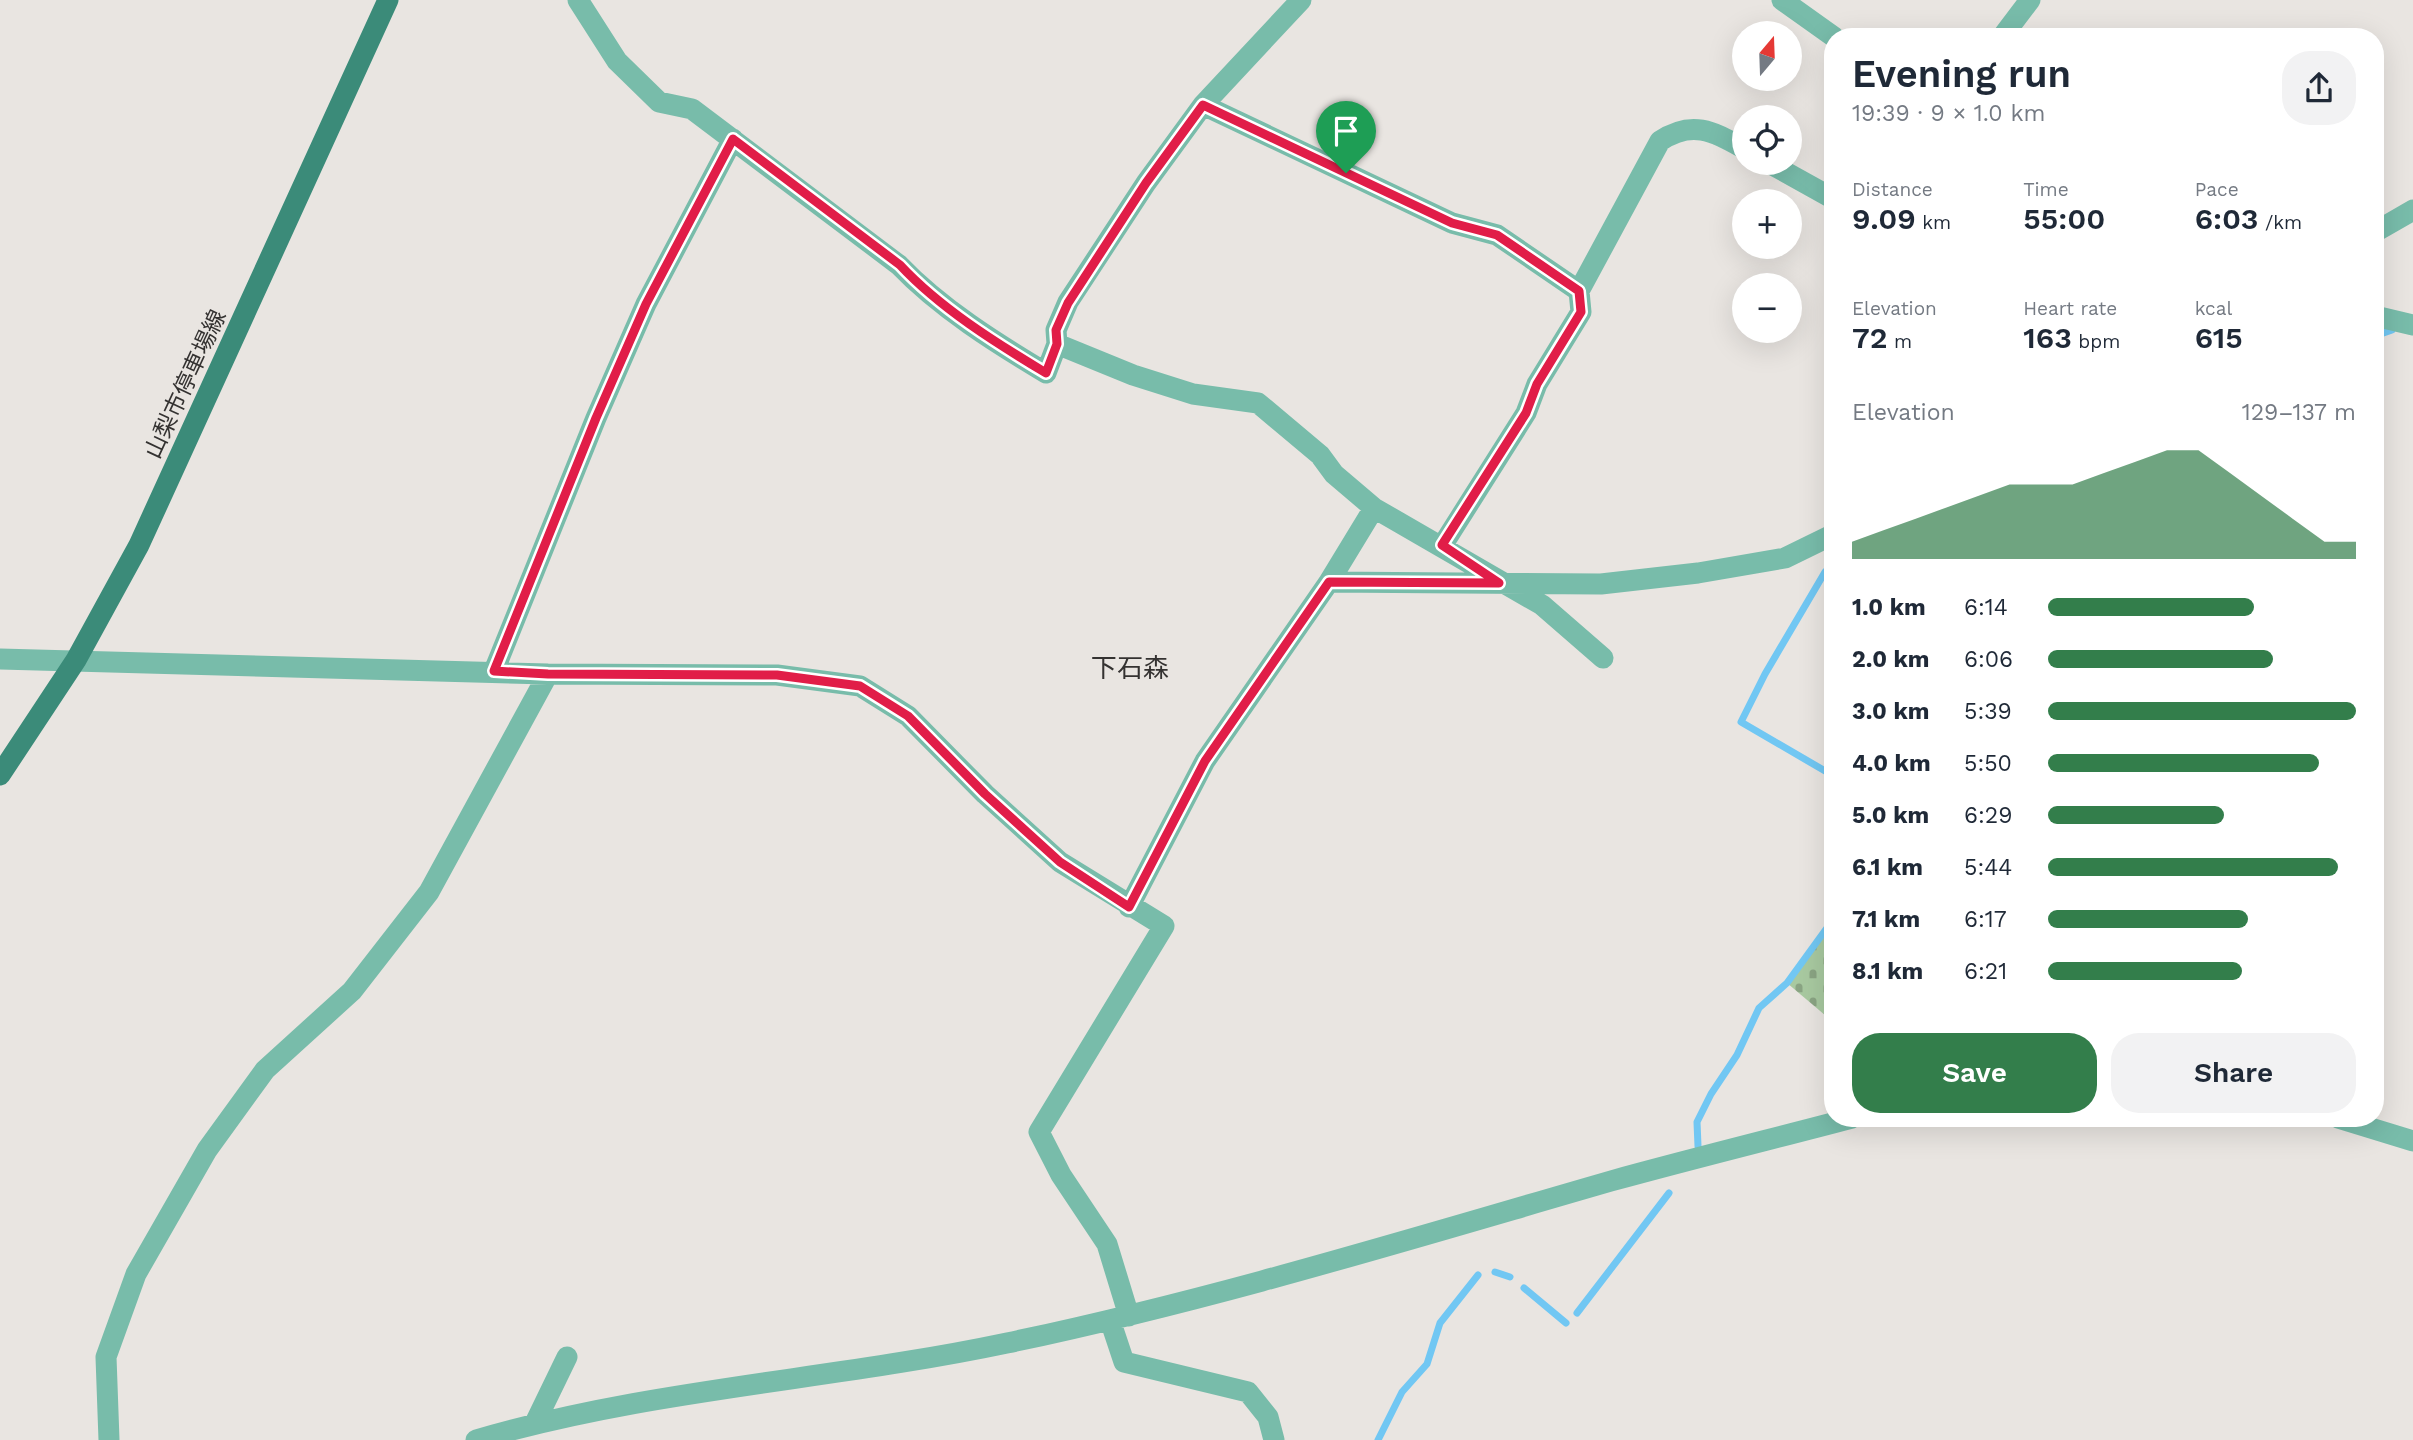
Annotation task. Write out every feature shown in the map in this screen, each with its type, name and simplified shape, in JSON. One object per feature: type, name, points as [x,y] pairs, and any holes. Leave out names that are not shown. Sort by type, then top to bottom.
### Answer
[{"type":"main road","name":"山梨市停車場線","points":[[0,775],[76,660],[139,545],[388,0]]},
{"type":"street","points":[[578,0],[617,61],[659,102],[692,109],[900,265],[915,282],[1009,351],[1046,373],[1057,344],[1056,330],[1068,303],[1146,183],[1203,105],[1301,0]]},
{"type":"street","points":[[1782,0],[1824,30]]},
{"type":"street","points":[[2009,28],[2030,0]]},
{"type":"street","points":[[1203,105],[1452,223],[1497,235],[1579,291]]},
{"type":"street","points":[[1442,545],[1526,413],[1537,384],[1581,312],[1579,291],[1660,141],[1672,132],[1708,129],[1732,142]]},
{"type":"street","points":[[494,671],[596,418],[646,304],[733,139]]},
{"type":"street","points":[[1791,175],[1824,194]]},
{"type":"street","points":[[2384,227],[2413,210]]},
{"type":"street","points":[[2384,318],[2413,325]]},
{"type":"street","points":[[1057,344],[1133,375],[1193,394],[1258,403],[1320,455],[1334,474],[1374,508],[1442,545],[1499,583],[1542,605],[1603,658]]},
{"type":"street","points":[[1129,907],[1205,761],[1329,582],[1374,508]]},
{"type":"street","points":[[1329,582],[1601,584],[1698,573],[1785,558],[1824,538]]},
{"type":"street","points":[[0,659],[548,674],[777,675],[860,686],[908,716],[985,794],[1060,862],[1129,907],[1164,926],[1038,1132],[1060,1175],[1107,1244],[1124,1362],[1248,1392],[1268,1417],[1274,1440]]},
{"type":"street","points":[[109,1440],[106,1357],[142,1263],[207,1150],[265,1070],[352,991],[429,891],[548,674]]},
{"type":"street","points":[[476,1440],[511,1434],[535,1423],[881,1367],[1119,1318],[1317,1267],[1616,1180],[1824,1125]]},
{"type":"street","points":[[2367,1127],[2413,1141]]},
{"type":"street","points":[[535,1423],[567,1357]]},
{"type":"green space","points":[[1824,932],[1824,1014],[1787,983]]},
{"type":"waterway","points":[[2384,333],[2392,330]]},
{"type":"waterway","points":[[1824,574],[1765,674],[1741,722],[1824,770]]},
{"type":"waterway","points":[[1698,1146],[1697,1122],[1711,1094],[1737,1055],[1759,1008],[1787,983],[1824,932]]},
{"type":"waterway","points":[[1577,1313],[1669,1193]]},
{"type":"waterway","points":[[1495,1272],[1510,1277]]},
{"type":"waterway","points":[[1378,1440],[1402,1392],[1427,1364],[1440,1323],[1478,1275]]},
{"type":"waterway","points":[[1524,1288],[1566,1323]]},
{"type":"district","name":"下石森","points":[[1130,668]]},
{"type":"route","points":[[1203,105],[1246,123],[1346,173],[1452,223],[1497,235],[1579,291],[1581,312],[1537,384],[1526,413],[1442,545],[1499,583],[1329,582],[1205,761],[1129,907],[1060,862],[985,794],[908,716],[860,686],[777,675],[548,674],[494,671],[596,418],[646,304],[733,139],[900,265],[915,282],[1009,351],[1046,373],[1057,344],[1056,330],[1068,303],[1146,183],[1203,105]]}]
